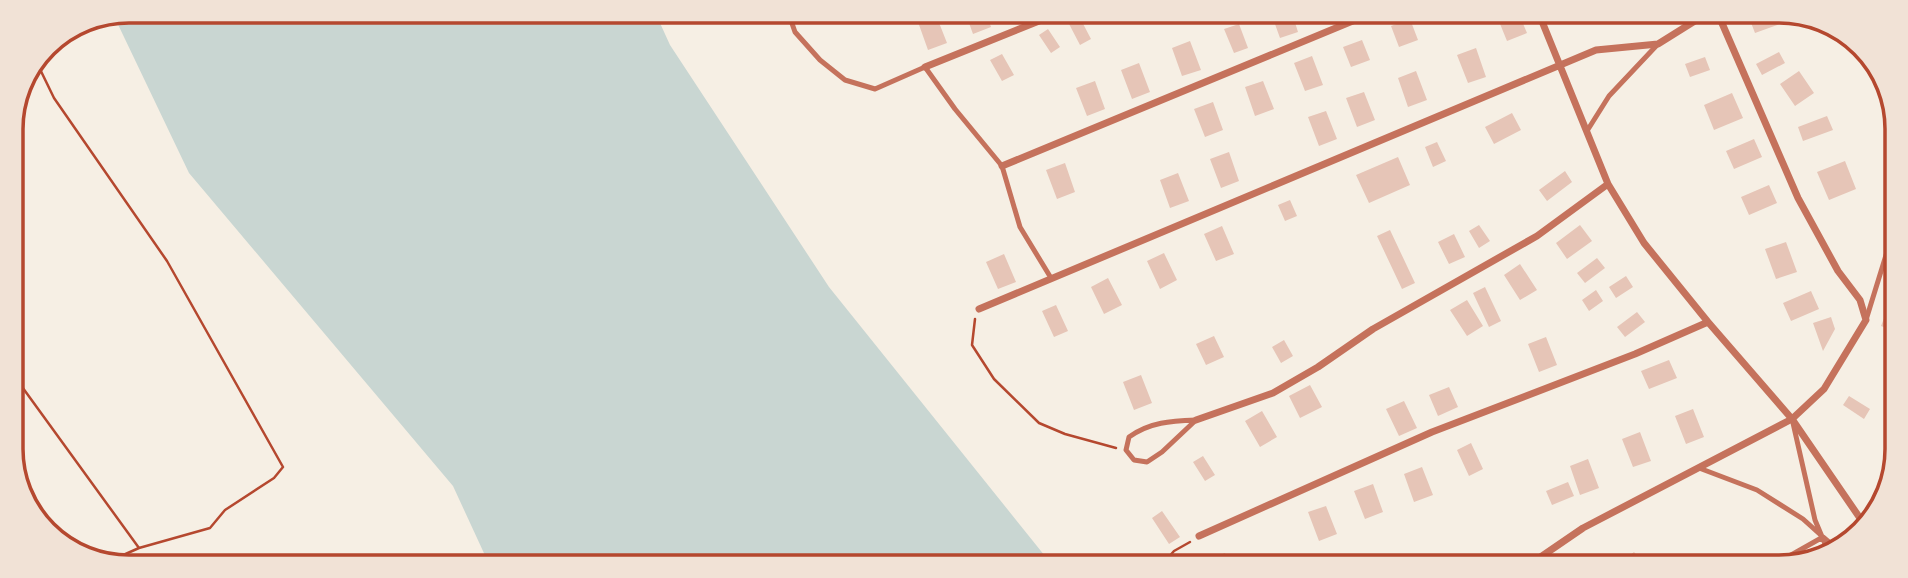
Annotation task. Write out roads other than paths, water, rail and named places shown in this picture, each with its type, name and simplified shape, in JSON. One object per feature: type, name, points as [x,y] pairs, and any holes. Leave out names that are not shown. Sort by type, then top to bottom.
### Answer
[{"type":"street","points":[[925,67],[1034,23]]},
{"type":"street","points":[[1002,166],[1348,23]]},
{"type":"street","points":[[1543,23],[1608,184],[1644,243],[1708,322],[1793,419],[1860,518]]},
{"type":"street","points":[[979,309],[1560,64],[1596,50],[1658,44],[1692,23]]},
{"type":"street","points":[[1544,555],[1583,528],[1793,419],[1824,389],[1866,320],[1860,300],[1838,271],[1798,198],[1722,23]]},
{"type":"street","points":[[1196,420],[1273,393],[1318,367],[1373,329],[1537,236],[1608,184]]},
{"type":"street","points":[[1199,536],[1432,432],[1635,354],[1708,322]]},
{"type":"lane","points":[[792,23],[795,32],[820,60],[845,80],[875,89],[925,67],[955,109],[1002,166],[1020,227],[1051,278]]},
{"type":"lane","points":[[1587,131],[1609,96],[1658,44]]},
{"type":"lane","points":[[1866,320],[1885,258]]},
{"type":"lane","points":[[1793,419],[1815,520],[1826,544]]},
{"type":"lane","points":[[1196,420],[1162,452],[1147,462],[1134,460],[1126,450],[1129,437],[1142,428],[1164,421],[1196,420]]},
{"type":"lane","points":[[1699,468],[1757,490],[1803,519],[1829,542]]},
{"type":"lane","points":[[1793,554],[1823,537]]}]
